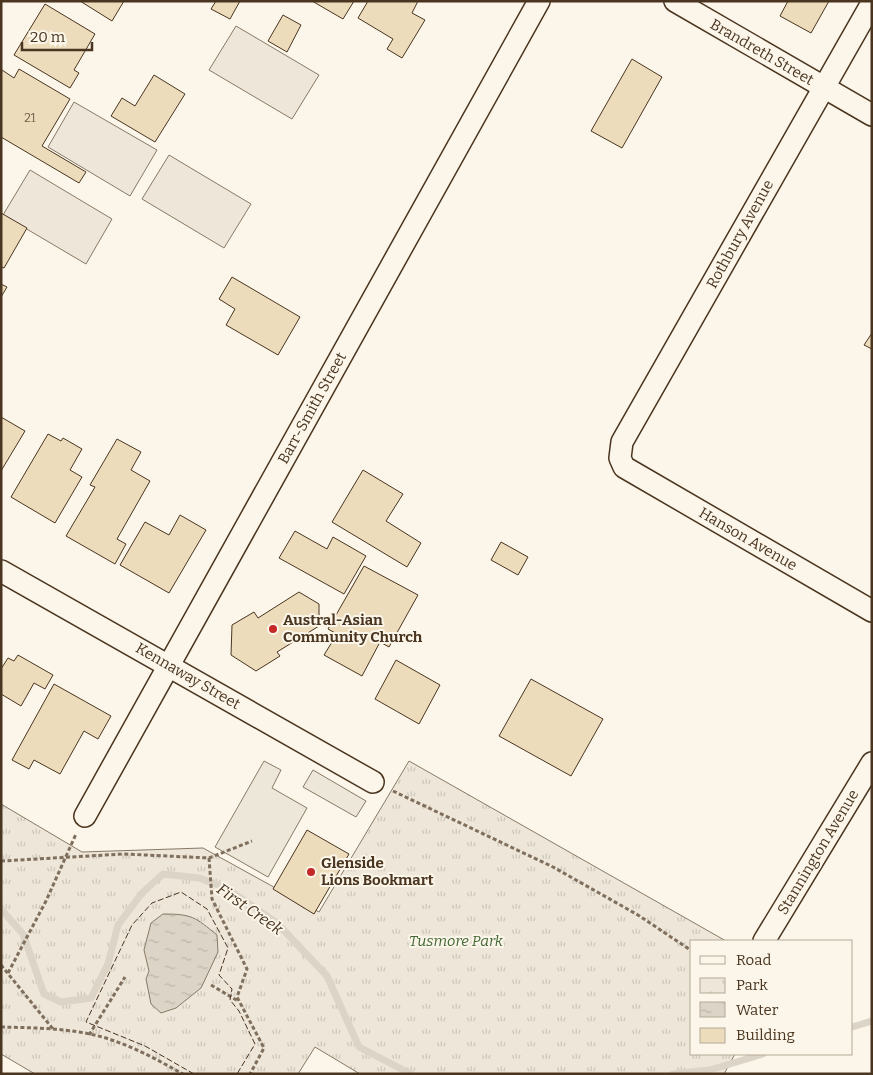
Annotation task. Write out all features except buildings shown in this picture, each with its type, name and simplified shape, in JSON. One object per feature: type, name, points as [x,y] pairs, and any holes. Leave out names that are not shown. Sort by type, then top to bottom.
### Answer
[{"type":"street","name":"Barr-Smith Street","points":[[85,816],[539,1]]},
{"type":"street","name":"Brandreth Street","points":[[675,1],[872,116]]},
{"type":"street","name":"Rothbury Avenue","points":[[624,467],[620,458],[622,442],[872,3]]},
{"type":"street","name":"Hanson Avenue","points":[[624,467],[872,611]]},
{"type":"street","name":"Kennaway Street","points":[[1,571],[373,782]]},
{"type":"street","name":"Stannington Avenue","points":[[765,940],[872,763]]},
{"type":"path","points":[[373,782],[445,818],[553,867],[638,915],[690,949]]},
{"type":"path","points":[[8,973],[46,901],[85,816]]},
{"type":"path","points":[[1,861],[124,854],[209,858],[252,840]]},
{"type":"path","points":[[209,858],[212,899],[246,969],[237,997],[238,1001],[264,1048],[250,1074]]},
{"type":"path","points":[[1,965],[54,1030]]},
{"type":"path","points":[[89,1035],[124,977]]},
{"type":"path","points":[[211,985],[238,1001]]},
{"type":"path","points":[[1,1027],[54,1030],[119,1042],[183,1074]]},
{"type":"green space","points":[[236,26],[319,75],[292,119],[209,70]]},
{"type":"green space","points":[[74,102],[157,150],[130,196],[48,147]]},
{"type":"green space","points":[[169,155],[251,204],[224,248],[142,199]]},
{"type":"green space","points":[[30,170],[112,219],[86,264],[3,215]]},
{"type":"green space","name":"Tusmore Park","points":[[409,761],[724,940],[690,940],[690,1055],[734,1055],[724,1074],[360,1074],[315,1047],[298,1074],[35,1074],[1,1054],[1,804],[82,852],[203,848],[319,912]]},
{"type":"shaded area","points":[[264,761],[281,770],[272,788],[307,808],[268,877],[215,847]]},
{"type":"shaded area","points":[[313,770],[366,801],[356,817],[303,787]]},
{"type":"water","points":[[163,914],[187,916],[203,924],[217,935],[218,952],[201,988],[176,1008],[161,1013],[151,1004],[146,979],[149,971],[144,950],[151,923]]},
{"type":"waterway","name":"First Creek","points":[[1,909],[23,934],[44,994],[61,1002],[91,998],[108,964],[118,925],[142,893],[163,874],[199,878],[226,888],[277,923],[327,976],[359,1047],[411,1074]]},
{"type":"waterway","name":"First Creek","points":[[853,1027],[872,1021]]},
{"type":"waterway","name":"First Creek","points":[[673,1074],[710,1070],[760,1055]]},
{"type":"fence","points":[[194,1074],[145,1046],[86,1022],[132,925],[152,903],[181,892],[207,909],[228,948],[219,975],[232,989],[230,1000],[239,1011],[255,1044],[237,1074]]},
{"type":"place","name":"Austral-Asian Community Church","points":[[273,629]]},
{"type":"place","name":"Glenside Lions Bookmart","points":[[311,872]]}]
